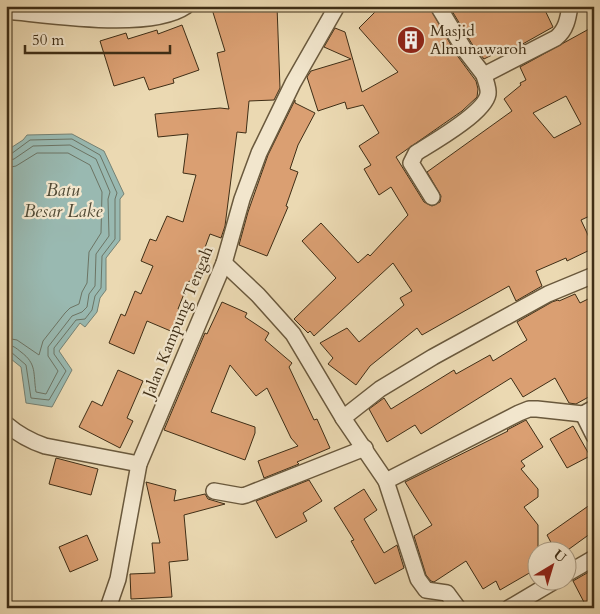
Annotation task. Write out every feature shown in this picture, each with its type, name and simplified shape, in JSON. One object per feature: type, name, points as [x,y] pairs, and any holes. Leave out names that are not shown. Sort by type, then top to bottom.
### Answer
[{"type":"street","points":[[6,11],[114,20],[156,18],[186,6]]},
{"type":"street","name":"Jalan Kampung Tengah","points":[[108,608],[118,579],[138,464],[224,263],[242,199],[259,153],[293,83],[337,6]]},
{"type":"street","points":[[432,196],[411,163],[412,158],[416,153],[461,124],[485,102],[488,91],[484,75],[464,49],[438,6]]},
{"type":"street","points":[[484,75],[556,38],[562,33],[570,6]]},
{"type":"street","points":[[224,263],[258,295],[293,334],[343,418],[386,481],[421,586],[426,590],[448,593],[458,608]]},
{"type":"street","points":[[343,418],[380,389],[434,357],[548,294],[594,275]]},
{"type":"street","points":[[386,481],[529,409],[588,411],[594,436]]},
{"type":"street","points":[[6,424],[18,435],[31,442],[138,464]]},
{"type":"street","points":[[214,491],[246,495],[365,448]]},
{"type":"street","points":[[578,567],[594,558]]},
{"type":"street","points":[[509,608],[537,592]]},
{"type":"water","name":"Batu Besar Lake","points":[[72,134],[104,151],[124,194],[120,199],[120,240],[106,258],[106,290],[100,298],[97,312],[85,327],[80,323],[59,351],[72,370],[52,407],[26,403],[21,367],[6,355],[6,151],[23,140],[27,135]]},
{"type":"building","points":[[211,6],[277,6],[280,88],[274,100],[249,101],[246,133],[237,132],[225,226],[221,238],[210,234],[178,309],[182,311],[173,332],[147,321],[134,354],[109,343],[121,314],[125,316],[135,291],[141,294],[153,266],[141,261],[150,239],[156,241],[167,216],[183,222],[196,175],[183,173],[188,134],[158,137],[155,114],[220,108],[229,109],[217,53],[225,51]]},
{"type":"building","points":[[381,6],[429,6],[456,54],[476,81],[477,97],[462,111],[396,157],[424,202],[432,206],[440,202],[441,196],[427,172],[512,111],[504,99],[521,85],[520,83],[526,80],[520,67],[589,29],[594,38],[594,214],[581,220],[594,248],[567,261],[566,258],[536,271],[542,286],[516,301],[509,286],[422,335],[417,328],[370,366],[356,385],[328,364],[333,358],[320,343],[347,328],[359,342],[404,305],[400,298],[412,291],[393,263],[314,336],[310,331],[308,333],[294,319],[336,278],[302,241],[321,223],[358,263],[368,254],[370,256],[408,215],[391,187],[379,195],[364,169],[371,165],[359,146],[379,133],[363,105],[347,109],[345,102],[318,111],[307,77],[311,71],[351,59],[324,47],[335,28],[345,32],[362,92],[398,72],[359,28]],"holes":[[[566,96],[581,124],[554,138],[533,113]]]},
{"type":"building","points":[[449,6],[543,6],[553,27],[512,50],[510,46],[484,59],[472,44]]},
{"type":"building","points":[[182,25],[199,70],[173,79],[174,83],[149,90],[144,77],[114,86],[100,41],[126,33],[128,39],[157,30],[158,34]]},
{"type":"building","points":[[295,100],[295,103],[315,113],[298,145],[290,169],[298,172],[286,206],[288,207],[267,256],[239,245],[248,212],[268,155]]},
{"type":"building","points":[[575,294],[580,303],[594,296],[594,394],[576,404],[569,403],[555,378],[523,397],[511,378],[421,434],[415,425],[387,442],[369,409],[384,398],[391,409],[454,370],[456,374],[490,355],[493,361],[527,340],[517,322],[552,302]]},
{"type":"building","points":[[222,302],[247,313],[245,317],[269,333],[265,340],[292,363],[289,367],[314,420],[317,419],[330,448],[297,462],[299,464],[264,478],[258,461],[298,446],[291,438],[267,388],[256,396],[230,365],[211,412],[255,427],[255,433],[245,460],[164,430],[205,333],[207,334]]},
{"type":"building","points":[[118,370],[143,381],[127,418],[133,421],[120,448],[79,427],[92,401],[102,406]]},
{"type":"building","points":[[526,420],[543,447],[521,461],[525,466],[521,469],[538,489],[538,497],[524,507],[538,525],[538,542],[528,542],[528,574],[500,590],[496,581],[483,589],[466,561],[434,582],[431,581],[426,575],[414,536],[432,525],[405,482]]},
{"type":"building","points":[[573,426],[590,456],[567,468],[550,439]]},
{"type":"building","points":[[56,458],[98,469],[91,495],[49,484]]},
{"type":"building","points":[[309,480],[322,501],[303,513],[307,521],[276,538],[256,501]]},
{"type":"building","points":[[146,482],[176,490],[174,501],[205,494],[208,499],[225,504],[184,515],[188,560],[169,562],[172,597],[131,599],[130,574],[155,573],[152,543],[160,543]]},
{"type":"building","points":[[364,489],[377,510],[364,519],[384,553],[397,545],[404,568],[375,584],[351,541],[354,540],[334,508]]},
{"type":"building","points":[[594,502],[594,531],[578,543],[551,542],[547,535]]},
{"type":"building","points":[[87,535],[98,560],[70,572],[59,547]]},
{"type":"building","points":[[594,569],[594,608],[587,608],[578,591],[578,578]]},
{"type":"place","name":"Masjid Almunawaroh","points":[[411,40]]}]
